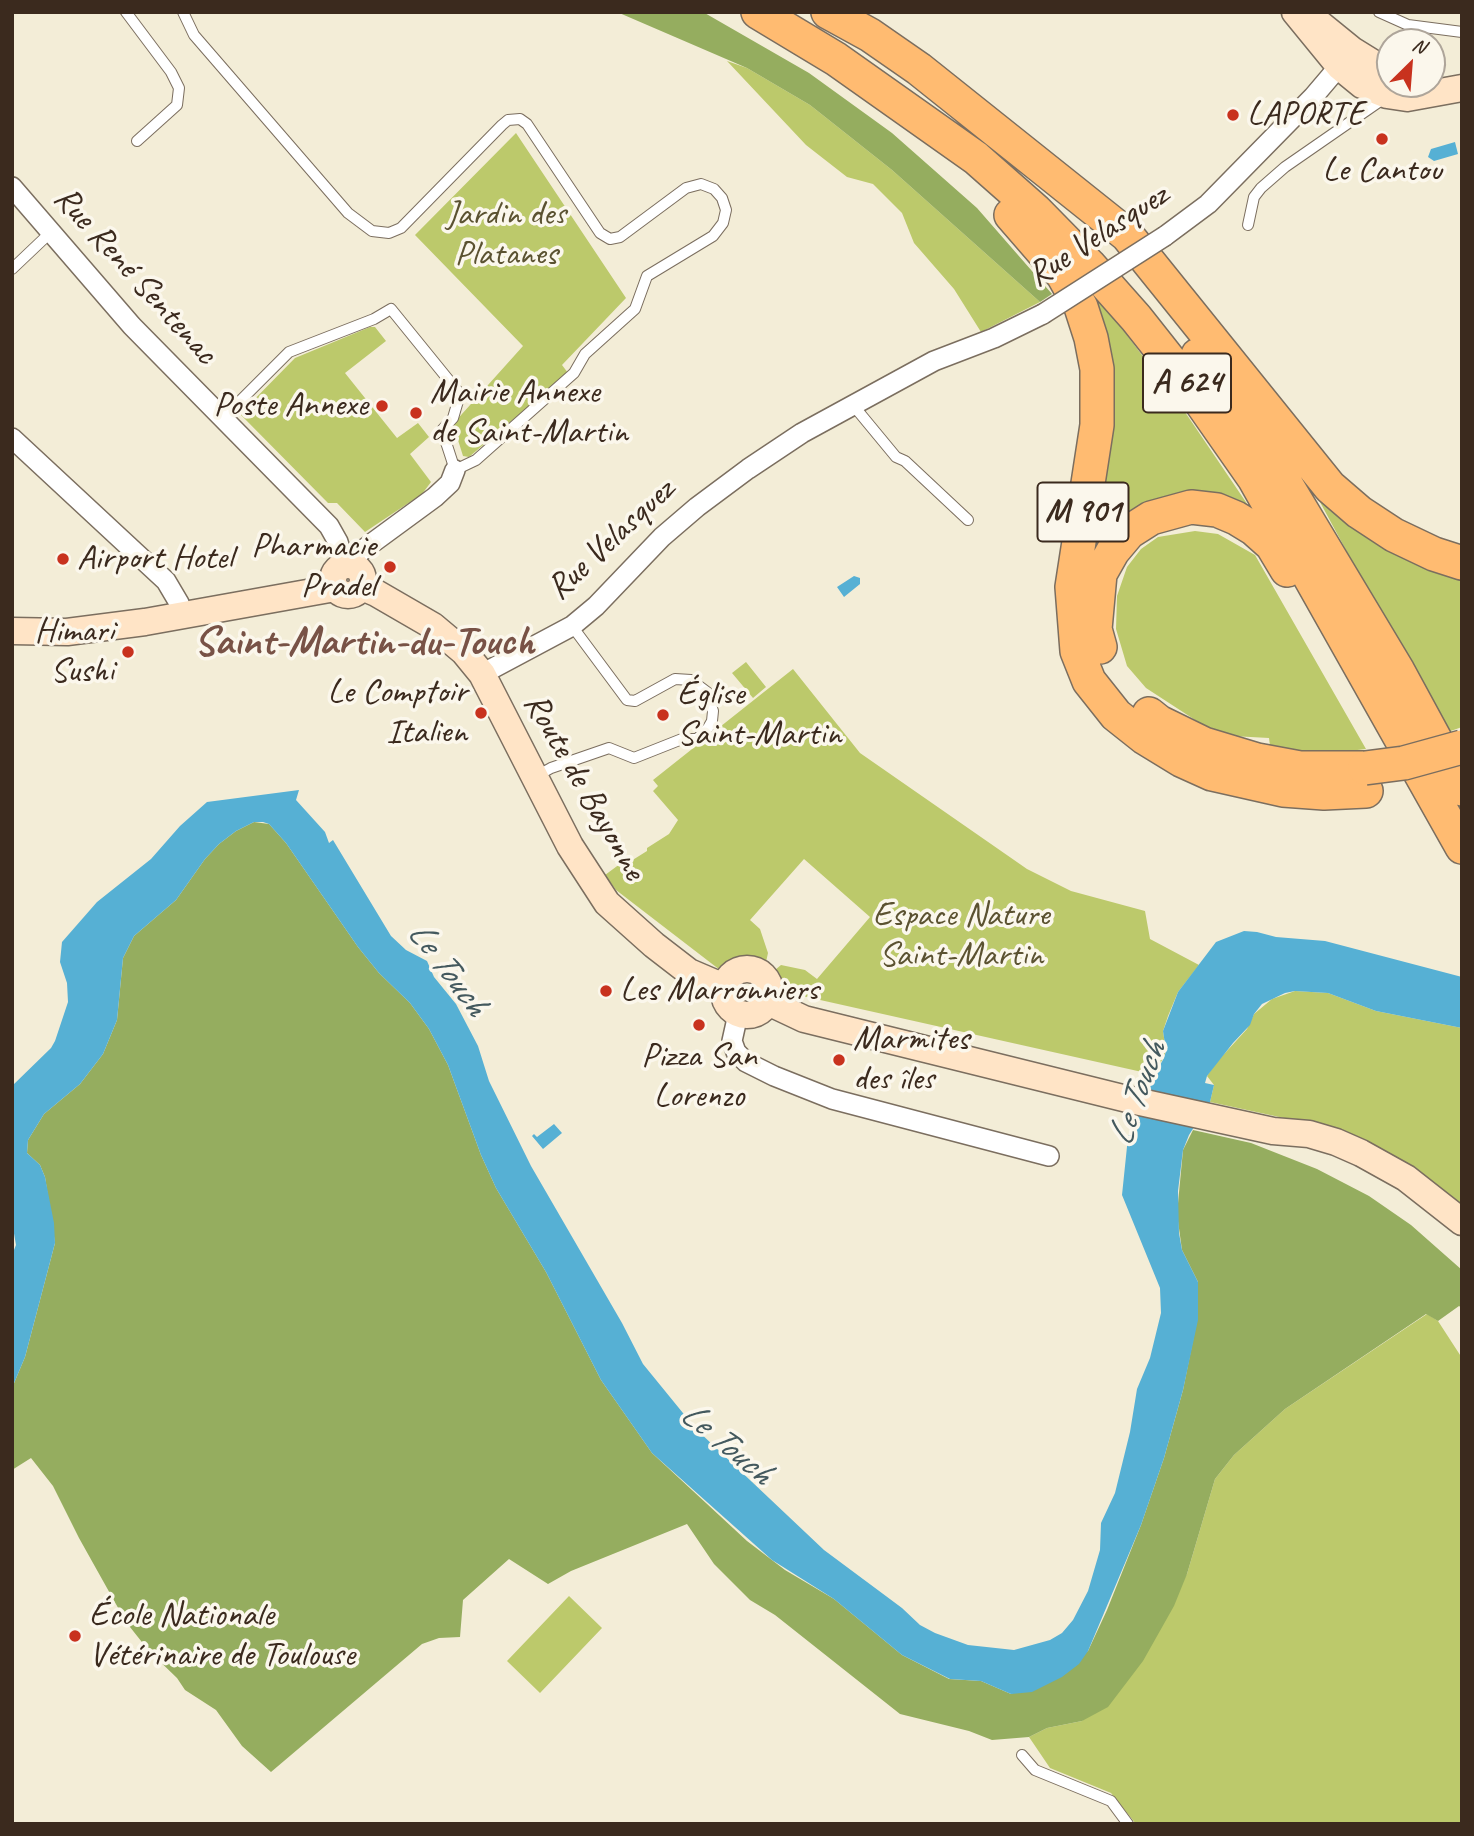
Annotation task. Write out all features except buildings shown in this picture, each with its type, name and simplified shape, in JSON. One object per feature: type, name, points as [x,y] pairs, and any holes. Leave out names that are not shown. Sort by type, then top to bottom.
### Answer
[{"type":"highway","name":"A 624","points":[[758,12],[836,59],[976,158],[1036,211],[1136,318],[1189,385],[1254,478],[1462,847]]},
{"type":"highway","name":"A 624","points":[[828,12],[870,35],[910,62],[1126,235],[1329,486],[1359,513],[1394,535],[1434,554],[1462,563]]},
{"type":"highway","name":"M 901","points":[[898,102],[961,170],[1017,221],[1063,275],[1085,317],[1097,369],[1097,425],[1072,587],[1077,651],[1089,681],[1116,715],[1145,738],[1181,760],[1212,774],[1283,790],[1324,793],[1404,763],[1462,747]]},
{"type":"highway","name":"A 624","points":[[1007,138],[1057,197],[1110,248],[1146,289],[1209,369],[1275,466],[1398,671],[1462,789]]},
{"type":"highway","name":"M 901","points":[[1397,729],[1365,699],[1272,545],[1237,518],[1217,510],[1191,507],[1151,518],[1129,532],[1113,551],[1100,574],[1095,629],[1105,665],[1128,697],[1159,722],[1204,744],[1257,760],[1366,779],[1405,785],[1462,770]]},
{"type":"street","points":[[1295,12],[1346,58],[1376,64]]},
{"type":"street","points":[[1309,12],[1346,58],[1362,85],[1376,88]]},
{"type":"street","name":"Rue Velasquez","points":[[482,674],[572,626],[596,606],[662,537],[697,507],[802,433],[934,361],[994,338],[1043,314],[1165,236],[1208,204],[1313,97],[1346,58]]},
{"type":"street","name":"Rue René Sentenac","points":[[12,187],[132,326],[329,526],[338,542],[348,577]]},
{"type":"street","points":[[12,438],[166,581],[179,603],[182,616]]},
{"type":"street","points":[[12,631],[67,632],[182,616],[348,577],[360,552],[443,490],[450,483],[455,470]]},
{"type":"street","name":"Route de Bayonne","points":[[348,577],[448,637],[464,652],[482,674],[584,870],[607,903],[689,972],[724,987]]},
{"type":"street","points":[[736,971],[756,971],[768,982],[768,1002],[755,1014],[743,1016],[726,1003],[724,987],[736,971]]},
{"type":"street","points":[[768,1002],[804,1019],[1131,1100],[1273,1131],[1309,1134],[1361,1153],[1406,1178],[1462,1222]]},
{"type":"street","points":[[738,1014],[732,1041],[736,1052],[746,1062],[774,1076],[832,1099],[1049,1156]]},
{"type":"street","points":[[1273,1131],[1351,1162],[1381,1178],[1415,1199],[1462,1239]]},
{"type":"lane","points":[[126,12],[171,72],[179,88],[177,106],[137,141]]},
{"type":"lane","points":[[183,12],[194,35],[348,213],[372,231],[388,233],[401,228],[502,125],[508,120],[520,119],[527,124],[600,233],[610,239],[620,237],[686,188],[701,184],[714,189],[722,198],[726,210],[723,223],[713,236],[647,276],[635,309],[585,354],[574,373],[476,460],[455,470],[442,430],[453,418],[460,394],[391,309],[374,319],[289,352],[223,418]]},
{"type":"lane","points":[[1379,12],[1408,25],[1462,32]]},
{"type":"lane","points":[[1248,225],[1254,197],[1261,188],[1378,98]]},
{"type":"lane","points":[[12,269],[51,232]]},
{"type":"lane","points":[[853,405],[896,457],[905,461],[968,520]]},
{"type":"lane","points":[[534,777],[551,768],[609,748],[634,758],[682,739],[697,738],[712,721],[713,711],[707,692],[691,680],[675,679],[635,701],[627,700],[572,626]]},
{"type":"lane","points":[[1022,1755],[1035,1770],[1111,1801],[1128,1824]]},
{"type":"green space","points":[[617,12],[703,12],[809,73],[892,133],[977,208],[1052,294],[1040,302],[892,170],[810,105],[747,68]]},
{"type":"green space","points":[[727,61],[747,68],[810,105],[892,170],[1040,302],[981,332],[954,289],[914,243],[902,213],[873,184],[847,177],[806,145]]},
{"type":"green space","name":"Jardin des Platanes","points":[[516,133],[626,298],[562,365],[568,373],[469,457],[463,456],[453,424],[523,346],[415,235]]},
{"type":"green space","points":[[1099,298],[1187,415],[1254,514],[1226,503],[1099,555],[1089,545],[1092,300]]},
{"type":"green space","name":"Jardin des Platanes","points":[[375,327],[386,341],[345,373],[397,438],[418,423],[429,437],[410,454],[431,482],[422,494],[365,532],[337,503],[328,503],[240,414],[295,358]]},
{"type":"green space","points":[[1314,491],[1361,530],[1411,562],[1462,578],[1462,727],[1445,733]]},
{"type":"green space","points":[[1195,531],[1218,534],[1255,555],[1366,749],[1314,755],[1270,746],[1269,738],[1232,736],[1209,729],[1146,688],[1127,666],[1116,629],[1117,596],[1127,567],[1141,549],[1158,537]]},
{"type":"green space","points":[[746,662],[766,687],[753,698],[732,673]]},
{"type":"green space","name":"Espace Nature Saint-Martin","points":[[793,669],[860,753],[1027,869],[1071,891],[1145,911],[1150,939],[1199,965],[1178,992],[1168,1016],[1163,1031],[1166,1051],[1157,1071],[1151,1074],[780,991],[773,977],[775,970],[781,965],[805,970],[817,979],[870,917],[804,859],[750,920],[760,929],[768,953],[766,962],[760,965],[742,963],[720,970],[616,890],[605,875],[628,858],[631,861],[647,851],[647,848],[669,834],[678,820],[653,791],[658,786],[653,780]]},
{"type":"green space","points":[[254,822],[269,824],[286,843],[358,947],[379,973],[410,1003],[429,1029],[448,1065],[496,1188],[546,1272],[601,1380],[652,1453],[747,1541],[785,1570],[834,1599],[902,1655],[949,1679],[981,1681],[1011,1694],[1088,1651],[1107,1610],[1164,1458],[1183,1390],[1197,1320],[1198,1282],[1182,1250],[1177,1214],[1183,1150],[1193,1130],[1251,1143],[1317,1169],[1369,1196],[1411,1225],[1462,1270],[1462,1308],[1459,1306],[1438,1321],[1426,1314],[1285,1409],[1234,1455],[1215,1479],[1187,1574],[1174,1606],[1143,1661],[1108,1707],[1082,1721],[1047,1728],[1029,1737],[992,1740],[969,1731],[900,1714],[775,1615],[750,1600],[714,1564],[687,1524],[571,1571],[548,1584],[509,1559],[463,1600],[460,1637],[439,1638],[422,1644],[271,1772],[242,1746],[216,1710],[185,1690],[126,1622],[53,1486],[31,1458],[12,1470],[12,1388],[25,1357],[55,1243],[45,1177],[40,1165],[27,1153],[28,1140],[44,1114],[80,1084],[103,1054],[117,1020],[123,958],[134,936],[176,900],[219,844]]},
{"type":"green space","points":[[1295,991],[1328,993],[1376,1011],[1462,1028],[1462,1208],[1335,1129],[1210,1102],[1214,1085],[1207,1076],[1215,1064],[1247,1029],[1254,1014],[1272,999]]},
{"type":"green space","points":[[1427,1314],[1438,1321],[1462,1358],[1462,1824],[1136,1824],[1111,1793],[1050,1768],[1029,1737],[1047,1728],[1082,1721],[1187,1574],[1215,1479],[1234,1455],[1285,1409]]},
{"type":"green space","points":[[569,1596],[602,1628],[540,1693],[507,1661]]},
{"type":"water","points":[[1455,142],[1458,154],[1434,161],[1428,157],[1431,149]]},
{"type":"water","points":[[854,576],[860,578],[860,584],[844,597],[837,587]]},
{"type":"water","points":[[299,790],[296,800],[325,832],[329,843],[333,840],[391,936],[406,950],[427,961],[434,977],[456,1004],[478,1046],[489,1081],[531,1166],[643,1364],[696,1429],[824,1550],[902,1608],[920,1625],[968,1645],[1014,1650],[1050,1640],[1062,1633],[1073,1620],[1088,1591],[1100,1550],[1101,1523],[1115,1493],[1137,1389],[1150,1358],[1161,1313],[1160,1288],[1122,1195],[1128,1137],[1136,1116],[1145,1073],[1155,1074],[1164,1058],[1166,1051],[1163,1031],[1178,992],[1216,942],[1244,931],[1325,941],[1462,977],[1462,1028],[1376,1011],[1328,993],[1295,991],[1262,1004],[1250,1025],[1207,1076],[1205,1083],[1214,1085],[1210,1102],[1189,1135],[1183,1150],[1178,1191],[1182,1250],[1198,1282],[1198,1320],[1183,1390],[1164,1458],[1141,1525],[1088,1651],[1079,1664],[1062,1677],[1032,1692],[1011,1694],[981,1681],[950,1679],[902,1655],[834,1599],[772,1560],[652,1453],[601,1380],[546,1272],[496,1188],[448,1065],[429,1029],[410,1003],[379,973],[358,947],[286,843],[269,824],[263,822],[254,822],[236,831],[219,844],[176,900],[134,936],[123,958],[117,1020],[103,1054],[80,1084],[44,1114],[28,1140],[27,1153],[40,1165],[45,1177],[55,1243],[25,1357],[12,1388],[12,1255],[16,1245],[12,1222],[12,1086],[55,1041],[68,1002],[67,983],[60,962],[62,942],[97,902],[151,859],[180,826],[207,802]]},
{"type":"water","points":[[554,1124],[562,1133],[543,1149],[532,1136],[534,1134],[537,1137]]},
{"type":"place","name":"LAPORTE","points":[[1233,115]]},
{"type":"place","name":"Le Cantou","points":[[1382,139]]},
{"type":"place","name":"Poste Annexe","points":[[382,406]]},
{"type":"place","name":"Mairie Annexe de Saint-Martin","points":[[416,413]]},
{"type":"place","name":"Airport Hotel","points":[[63,559]]},
{"type":"place","name":"Pharmacie Pradel","points":[[390,567]]},
{"type":"place","name":"Himari Sushi","points":[[128,652]]},
{"type":"place","name":"Le Comptoir Italien","points":[[481,713]]},
{"type":"place","name":"Église Saint-Martin","points":[[663,715]]},
{"type":"place","name":"Les Marronniers","points":[[606,991]]},
{"type":"place","name":"Pizza San Lorenzo","points":[[699,1025]]},
{"type":"place","name":"Marmites des îles","points":[[839,1060]]},
{"type":"place","name":"École Nationale Vétérinaire de Toulouse","points":[[75,1636]]},
{"type":"district","name":"Saint-Martin-du-Touch","points":[[364,643]]},
{"type":"water label","name":"Le Touch","points":[[447,969]]},
{"type":"water label","name":"Le Touch","points":[[1138,1094]]},
{"type":"water label","name":"Le Touch","points":[[726,1444]]}]
